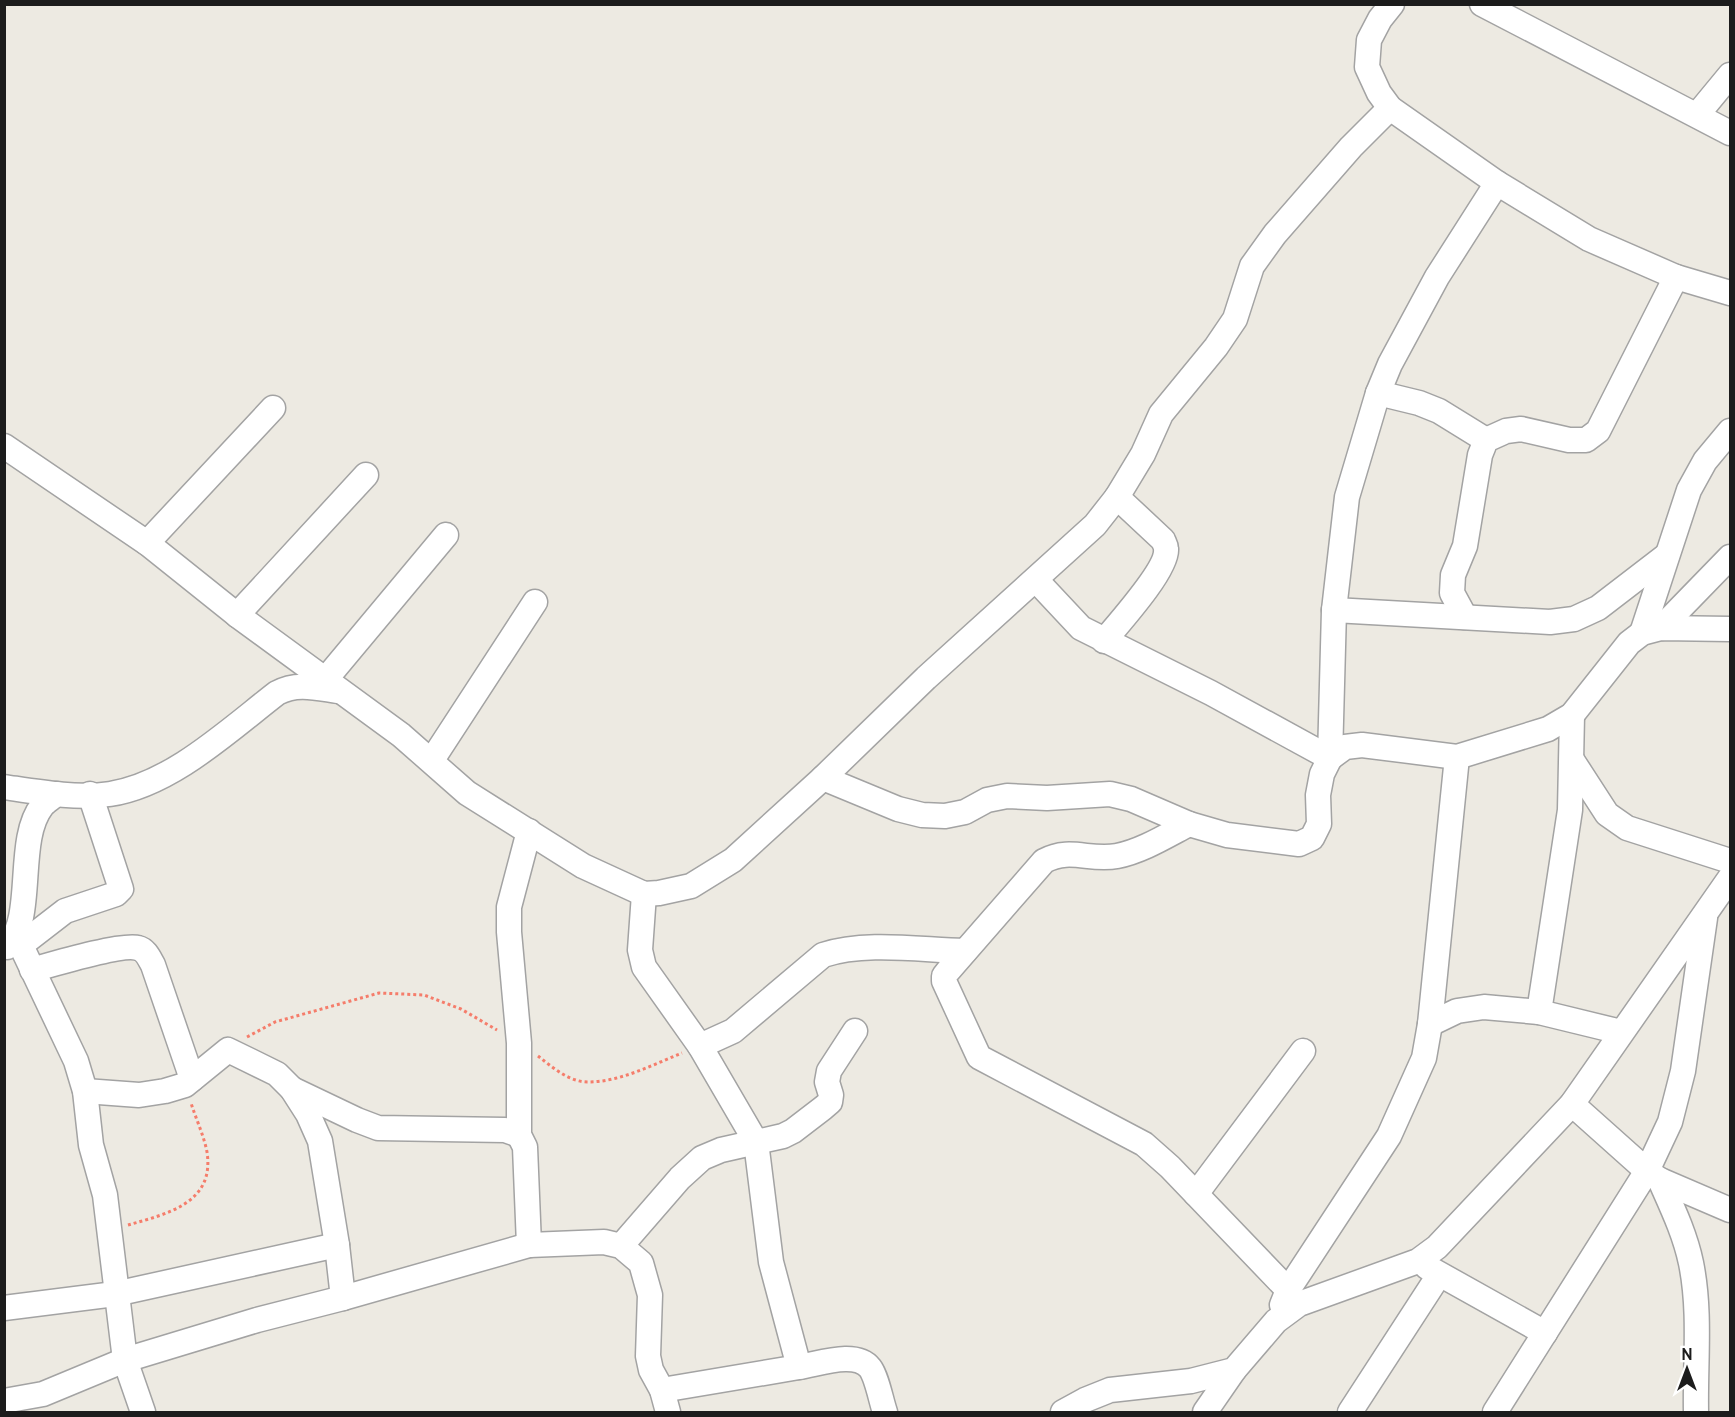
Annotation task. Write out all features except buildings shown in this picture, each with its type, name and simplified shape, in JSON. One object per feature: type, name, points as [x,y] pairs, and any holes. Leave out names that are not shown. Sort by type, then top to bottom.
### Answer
[{"type":"street","points":[[1392,4],[1380,19],[1369,40],[1367,67],[1379,93],[1390,108],[1497,183],[1589,239],[1676,277],[1731,293]]},
{"type":"street","points":[[1482,4],[1731,133]]},
{"type":"street","points":[[1697,115],[1731,75]]},
{"type":"street","points":[[4,446],[147,543],[237,615],[401,735],[467,793],[583,866],[644,894],[659,894],[691,886],[733,860],[823,778],[926,678],[1095,525],[1117,497],[1143,454],[1161,414],[1216,347],[1235,319],[1252,266],[1275,234],[1351,147],[1390,108]]},
{"type":"street","points":[[823,778],[898,809],[922,815],[945,816],[965,812],[987,800],[1007,796],[1047,798],[1110,794],[1131,798],[1189,824],[1227,835],[1299,844],[1311,838],[1319,824],[1318,795],[1322,774],[1330,758],[1334,610],[1347,497],[1378,393],[1390,364],[1437,277],[1497,183]]},
{"type":"street","points":[[1465,618],[1452,593],[1453,575],[1466,546],[1480,455],[1486,440],[1506,431],[1521,429],[1569,440],[1586,440],[1598,431],[1676,277]]},
{"type":"street","points":[[1378,393],[1419,403],[1439,411],[1486,440]]},
{"type":"street","points":[[147,543],[273,408]]},
{"type":"street","points":[[1652,631],[1667,555],[1689,490],[1705,461],[1731,431]]},
{"type":"street","points":[[237,615],[366,475]]},
{"type":"street","points":[[1104,641],[1151,583],[1165,557],[1166,549],[1163,540],[1117,497]]},
{"type":"street","points":[[333,686],[446,535]]},
{"type":"street","points":[[1334,610],[1550,622],[1574,619],[1598,608],[1667,555]]},
{"type":"street","points":[[1330,758],[1345,747],[1362,745],[1457,757],[1548,729],[1572,715],[1629,643],[1652,631],[1731,557]]},
{"type":"street","points":[[1036,580],[1081,628],[1211,693],[1330,758]]},
{"type":"street","points":[[432,760],[535,602]]},
{"type":"street","points":[[1652,631],[1731,629]]},
{"type":"street","points":[[4,787],[56,794],[109,794],[120,791],[162,776],[203,750],[288,687],[333,686]]},
{"type":"street","points":[[1539,1012],[1570,810],[1572,715]]},
{"type":"street","points":[[1276,1321],[1288,1290],[1389,1136],[1424,1058],[1430,1024],[1457,757]]},
{"type":"street","points":[[1572,760],[1607,814],[1627,828],[1731,861]]},
{"type":"street","points":[[56,794],[41,807],[31,830],[22,912],[14,943],[32,970],[76,1061],[85,1091],[91,1145],[105,1195],[124,1360],[143,1413]]},
{"type":"street","points":[[14,943],[65,911],[117,894],[121,889],[90,794]]},
{"type":"street","points":[[1189,824],[1133,852],[1096,858],[1071,854],[1056,855],[1044,861],[944,976],[944,981],[979,1058],[1144,1143],[1197,1194],[1288,1290]]},
{"type":"street","points":[[529,831],[509,907],[508,932],[519,1043],[519,1135],[525,1148],[529,1245]]},
{"type":"street","points":[[1204,1413],[1234,1370],[1276,1321],[1299,1304],[1418,1261],[1437,1247],[1572,1104],[1731,878]]},
{"type":"street","points":[[644,894],[640,950],[644,967],[700,1046],[756,1142],[771,1262],[799,1367]]},
{"type":"street","points":[[1495,1413],[1545,1334],[1654,1176],[1683,1071],[1706,912]]},
{"type":"street","points":[[32,970],[111,950],[137,947],[147,954],[153,965],[188,1082]]},
{"type":"street","points":[[700,1046],[733,1031],[822,955],[841,949],[866,948],[965,951]]},
{"type":"street","points":[[1430,1024],[1457,1011],[1484,1007],[1539,1012],[1621,1032]]},
{"type":"street","points":[[621,1246],[680,1178],[702,1158],[721,1150],[783,1136],[793,1131],[830,1102],[831,1095],[827,1082],[830,1071],[855,1031]]},
{"type":"street","points":[[85,1091],[139,1095],[165,1091],[188,1082],[228,1050],[277,1074],[292,1089],[308,1114],[320,1141],[344,1298]]},
{"type":"street","points":[[1197,1194],[1303,1051]]},
{"type":"street","points":[[292,1089],[378,1128],[505,1130],[519,1135]]},
{"type":"street","points":[[1572,1104],[1654,1176],[1731,1210]]},
{"type":"street","points":[[1654,1176],[1676,1215],[1691,1263],[1696,1310],[1695,1413]]},
{"type":"street","points":[[4,1401],[43,1394],[124,1360],[257,1320],[344,1298],[529,1245],[604,1242],[621,1246],[641,1263],[650,1295],[651,1370],[665,1402],[799,1367],[845,1359],[861,1360],[871,1369],[885,1413]]},
{"type":"street","points":[[4,1308],[115,1294],[337,1245]]},
{"type":"street","points":[[1418,1261],[1545,1334]]},
{"type":"street","points":[[1350,1413],[1439,1275]]},
{"type":"street","points":[[1063,1413],[1084,1400],[1110,1390],[1191,1381],[1234,1370]]},
{"type":"path","points":[[228,1050],[246,1037],[275,1022],[379,993],[423,995],[461,1009],[519,1043],[562,1074],[586,1082],[621,1077],[700,1046]]},
{"type":"path","points":[[110,1231],[172,1212],[196,1196],[208,1175],[207,1152],[188,1082]]}]
